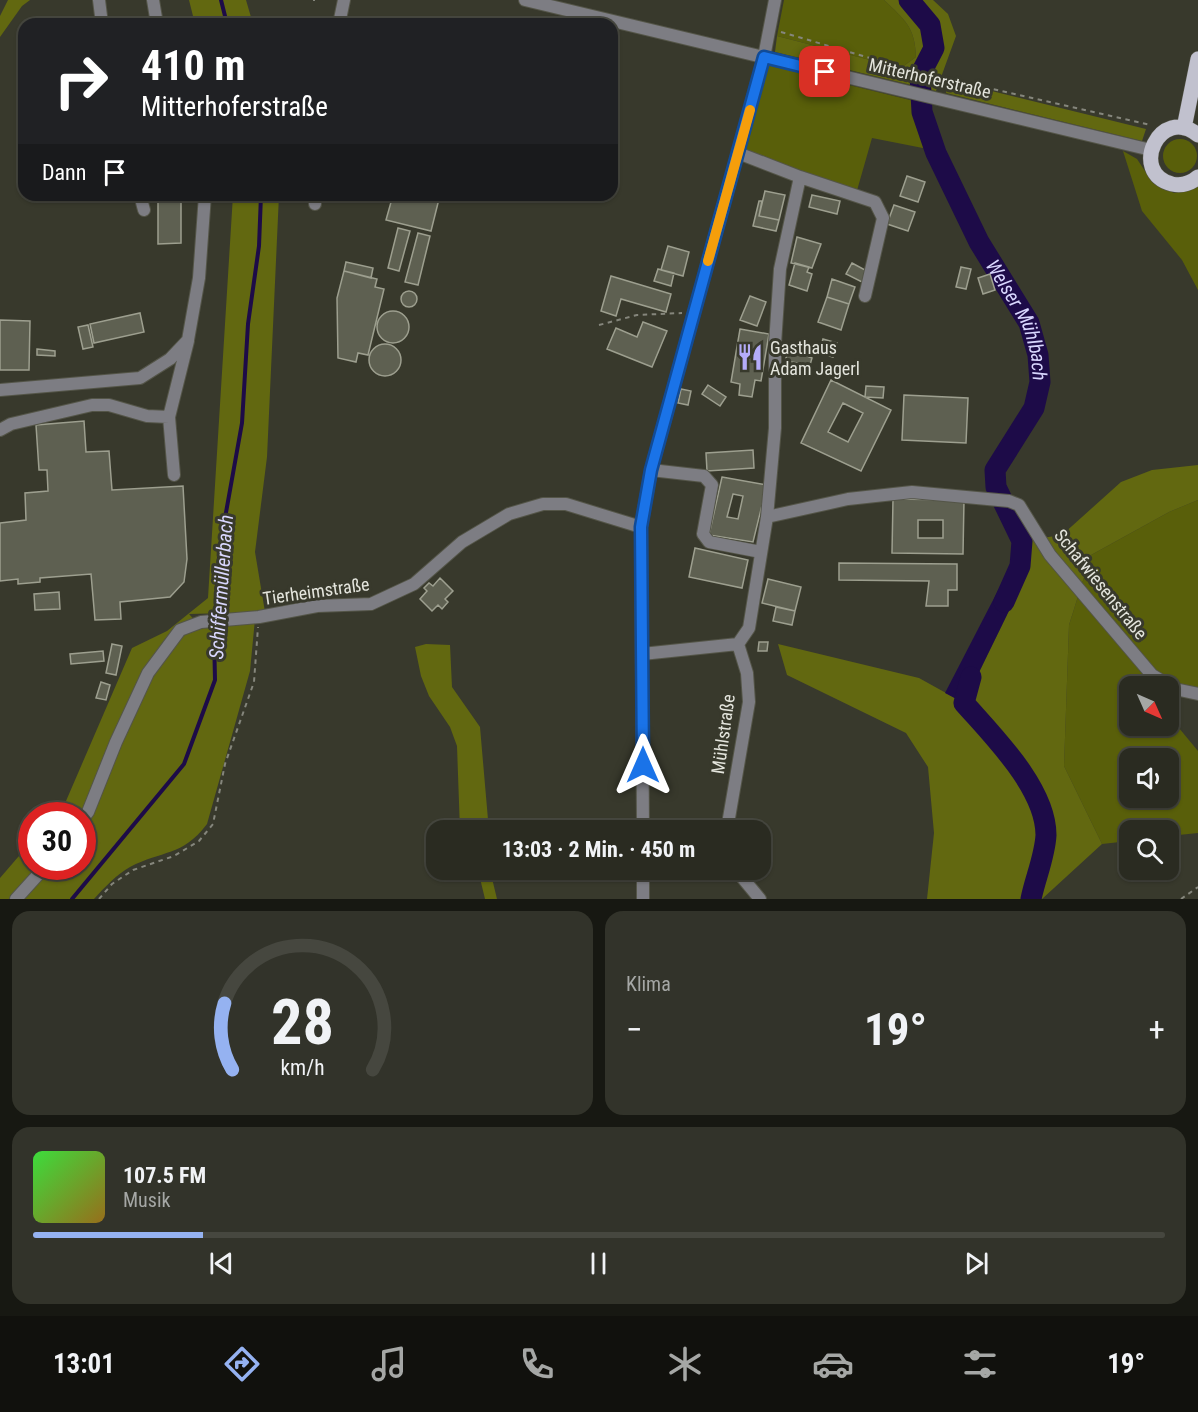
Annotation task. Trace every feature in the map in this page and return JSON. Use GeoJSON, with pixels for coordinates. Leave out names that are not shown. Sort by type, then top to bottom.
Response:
{"type":"FeatureCollection","features":[{"type":"Feature","properties":{"kind":"main road"},"geometry":{"type":"LineString","coordinates":[[1198,59],[1191,131],[1167,130],[1160,135],[1151,150],[1153,169],[1167,183],[1187,184],[1198,177]]}},
{"type":"Feature","properties":{"kind":"street"},"geometry":{"type":"LineString","coordinates":[[99,0],[101,18]]}},
{"type":"Feature","properties":{"kind":"street"},"geometry":{"type":"LineString","coordinates":[[153,0],[156,18]]}},
{"type":"Feature","properties":{"kind":"street"},"geometry":{"type":"LineString","coordinates":[[340,18],[344,0]]}},
{"type":"Feature","properties":{"kind":"street","name":"Mitterhoferstraße"},"geometry":{"type":"LineString","coordinates":[[525,0],[600,18]]}},
{"type":"Feature","properties":{"kind":"street"},"geometry":{"type":"LineString","coordinates":[[643,820],[641,527],[651,470],[764,57],[775,0]]}},
{"type":"Feature","properties":{"kind":"street","name":"Mitterhoferstraße"},"geometry":{"type":"LineString","coordinates":[[618,22],[764,57],[942,95],[1151,150]]}},
{"type":"Feature","properties":{"kind":"street"},"geometry":{"type":"LineString","coordinates":[[738,153],[875,202],[884,218],[865,296]]}},
{"type":"Feature","properties":{"kind":"street"},"geometry":{"type":"LineString","coordinates":[[642,654],[712,649],[738,644],[749,628],[767,517],[775,428],[775,344],[780,269],[800,177]]}},
{"type":"Feature","properties":{"kind":"street"},"geometry":{"type":"LineString","coordinates":[[142,201],[144,210]]}},
{"type":"Feature","properties":{"kind":"street"},"geometry":{"type":"LineString","coordinates":[[174,475],[169,417],[188,340],[199,278],[205,201]]}},
{"type":"Feature","properties":{"kind":"street"},"geometry":{"type":"LineString","coordinates":[[0,390],[140,378],[170,359],[188,340]]}},
{"type":"Feature","properties":{"kind":"street"},"geometry":{"type":"LineString","coordinates":[[0,430],[10,424],[92,405],[109,405],[147,416],[169,417]]}},
{"type":"Feature","properties":{"kind":"street"},"geometry":{"type":"LineString","coordinates":[[651,470],[704,476],[712,485],[704,534],[709,542],[761,552]]}},
{"type":"Feature","properties":{"kind":"street","name":"Schafwiesenstraße"},"geometry":{"type":"LineString","coordinates":[[767,517],[848,498],[912,492],[987,497],[1010,501],[1019,505],[1050,555],[1152,675],[1175,689],[1198,694]]}},
{"type":"Feature","properties":{"kind":"street","name":"Tierheimstraße"},"geometry":{"type":"LineString","coordinates":[[92,802],[116,742],[148,673],[180,630],[201,622],[259,617],[317,606],[371,604],[414,584],[462,542],[509,514],[543,504],[566,504],[641,527]]}},
{"type":"Feature","properties":{"kind":"street","name":"Mühlstraße"},"geometry":{"type":"LineString","coordinates":[[729,820],[749,702],[747,673],[738,644]]}},
{"type":"Feature","properties":{"kind":"street"},"geometry":{"type":"LineString","coordinates":[[16,899],[33,880]]}},
{"type":"Feature","properties":{"kind":"street"},"geometry":{"type":"LineString","coordinates":[[643,880],[643,899]]}},
{"type":"Feature","properties":{"kind":"street"},"geometry":{"type":"LineString","coordinates":[[744,880],[760,899]]}},
{"type":"Feature","properties":{"kind":"path"},"geometry":{"type":"LineString","coordinates":[[770,29],[894,65],[906,87]]}},
{"type":"Feature","properties":{"kind":"path"},"geometry":{"type":"LineString","coordinates":[[942,95],[947,83],[962,82],[1154,125]]}},
{"type":"Feature","properties":{"kind":"path"},"geometry":{"type":"LineString","coordinates":[[599,324],[637,315],[664,316],[694,312]]}},
{"type":"Feature","properties":{"kind":"path"},"geometry":{"type":"LineString","coordinates":[[99,899],[112,884],[133,870],[174,856],[199,841],[213,824],[225,764],[254,682],[259,617]]}},
{"type":"Feature","properties":{"kind":"path"},"geometry":{"type":"LineString","coordinates":[[1181,899],[1198,887]]}},
{"type":"Feature","properties":{"kind":"green space"},"geometry":{"type":"Polygon","coordinates":[[[8,0],[30,0],[22,6],[0,37],[0,16],[8,0]]]}},
{"type":"Feature","properties":{"kind":"green space"},"geometry":{"type":"Polygon","coordinates":[[[189,0],[246,0],[251,18],[194,18],[189,0]]]}},
{"type":"Feature","properties":{"kind":"green space"},"geometry":{"type":"Polygon","coordinates":[[[784,0],[884,0],[908,25],[914,38],[916,57],[901,68],[777,36],[784,0]]]}},
{"type":"Feature","properties":{"kind":"green space"},"geometry":{"type":"Polygon","coordinates":[[[884,0],[933,0],[948,14],[956,36],[936,91],[775,52],[777,36],[901,68],[916,57],[914,38],[903,19],[884,0]]]}},
{"type":"Feature","properties":{"kind":"green space"},"geometry":{"type":"Polygon","coordinates":[[[768,65],[914,101],[938,151],[872,138],[854,201],[743,161],[768,65]]]}},
{"type":"Feature","properties":{"kind":"green space"},"geometry":{"type":"Polygon","coordinates":[[[959,83],[1146,129],[1142,141],[946,93],[947,87],[959,83]]]}},
{"type":"Feature","properties":{"kind":"green space"},"geometry":{"type":"Polygon","coordinates":[[[1180,139],[1192,144],[1197,156],[1192,168],[1180,173],[1168,168],[1163,156],[1168,144],[1180,139]]]}},
{"type":"Feature","properties":{"kind":"green space"},"geometry":{"type":"Polygon","coordinates":[[[1123,151],[1137,159],[1153,183],[1174,193],[1198,186],[1198,290],[1182,260],[1142,211],[1123,151]]]}},
{"type":"Feature","properties":{"kind":"green space"},"geometry":{"type":"Polygon","coordinates":[[[233,201],[279,201],[267,457],[255,552],[265,612],[189,614],[198,624],[255,619],[250,671],[207,824],[198,835],[180,848],[125,870],[94,899],[0,899],[0,878],[18,857],[18,880],[96,880],[96,802],[65,802],[132,648],[167,631],[208,598],[233,201]]]}},
{"type":"Feature","properties":{"kind":"green space"},"geometry":{"type":"Polygon","coordinates":[[[1198,465],[1198,500],[1169,512],[1091,555],[1069,625],[1064,766],[1102,844],[1042,899],[927,899],[934,833],[928,767],[906,733],[787,675],[778,644],[919,678],[964,703],[1024,580],[1022,541],[1062,535],[1121,482],[1152,470],[1198,465]]]}},
{"type":"Feature","properties":{"kind":"green space"},"geometry":{"type":"Polygon","coordinates":[[[1198,500],[1198,690],[1179,689],[1179,676],[1119,676],[1119,736],[1179,736],[1179,728],[1198,751],[1198,833],[1179,835],[1179,820],[1119,820],[1119,842],[1102,844],[1064,766],[1069,625],[1091,555],[1169,512],[1198,500]]]}},
{"type":"Feature","properties":{"kind":"green space"},"geometry":{"type":"Polygon","coordinates":[[[426,644],[450,645],[452,687],[480,727],[488,820],[460,820],[457,746],[450,727],[429,696],[421,676],[415,647],[426,644]]]}},
{"type":"Feature","properties":{"kind":"green space"},"geometry":{"type":"Polygon","coordinates":[[[480,880],[492,880],[497,899],[485,899],[480,880]]]}},
{"type":"Feature","properties":{"kind":"shaded area"},"geometry":{"type":"Polygon","coordinates":[[[1007,573],[1024,580],[964,703],[945,693],[1007,573]]]}},
{"type":"Feature","properties":{"kind":"building"},"geometry":{"type":"Polygon","coordinates":[[[907,176],[925,182],[918,202],[900,196],[907,176]]]}},
{"type":"Feature","properties":{"kind":"building"},"geometry":{"type":"Polygon","coordinates":[[[765,191],[785,195],[779,220],[759,216],[765,191]]]}},
{"type":"Feature","properties":{"kind":"building"},"geometry":{"type":"Polygon","coordinates":[[[812,195],[840,201],[837,214],[809,207],[812,195]]]}},
{"type":"Feature","properties":{"kind":"building"},"geometry":{"type":"Polygon","coordinates":[[[158,201],[181,201],[181,243],[158,244],[158,201]]]}},
{"type":"Feature","properties":{"kind":"building"},"geometry":{"type":"Polygon","coordinates":[[[391,201],[438,201],[431,231],[386,220],[391,201]]]}},
{"type":"Feature","properties":{"kind":"building"},"geometry":{"type":"Polygon","coordinates":[[[759,201],[762,201],[759,216],[779,220],[776,231],[753,226],[759,201]]]}},
{"type":"Feature","properties":{"kind":"building"},"geometry":{"type":"Polygon","coordinates":[[[894,205],[915,212],[908,231],[887,224],[894,205]]]}},
{"type":"Feature","properties":{"kind":"building"},"geometry":{"type":"Polygon","coordinates":[[[398,228],[410,231],[399,271],[388,268],[398,228]]]}},
{"type":"Feature","properties":{"kind":"building"},"geometry":{"type":"Polygon","coordinates":[[[418,233],[430,236],[418,285],[405,282],[418,233]]]}},
{"type":"Feature","properties":{"kind":"building"},"geometry":{"type":"Polygon","coordinates":[[[797,237],[821,244],[812,268],[791,263],[797,237]]]}},
{"type":"Feature","properties":{"kind":"building"},"geometry":{"type":"Polygon","coordinates":[[[668,246],[689,252],[683,276],[661,270],[668,246]]]}},
{"type":"Feature","properties":{"kind":"building"},"geometry":{"type":"Polygon","coordinates":[[[346,262],[373,268],[371,278],[344,271],[346,262]]]}},
{"type":"Feature","properties":{"kind":"building"},"geometry":{"type":"Polygon","coordinates":[[[795,263],[809,267],[807,272],[812,274],[807,291],[789,285],[795,263]]]}},
{"type":"Feature","properties":{"kind":"building"},"geometry":{"type":"Polygon","coordinates":[[[852,263],[867,271],[862,282],[846,274],[852,263]]]}},
{"type":"Feature","properties":{"kind":"building"},"geometry":{"type":"Polygon","coordinates":[[[961,267],[971,269],[966,289],[956,287],[961,267]]]}},
{"type":"Feature","properties":{"kind":"building"},"geometry":{"type":"Polygon","coordinates":[[[658,269],[674,273],[671,286],[654,281],[658,269]]]}},
{"type":"Feature","properties":{"kind":"building"},"geometry":{"type":"Polygon","coordinates":[[[344,271],[377,279],[375,287],[384,289],[368,355],[358,353],[356,362],[338,358],[337,298],[344,271]]]}},
{"type":"Feature","properties":{"kind":"building"},"geometry":{"type":"Polygon","coordinates":[[[990,274],[995,290],[983,294],[978,278],[990,274]]]}},
{"type":"Feature","properties":{"kind":"building"},"geometry":{"type":"Polygon","coordinates":[[[611,276],[671,294],[666,312],[621,299],[616,316],[601,311],[611,276]]]}},
{"type":"Feature","properties":{"kind":"building"},"geometry":{"type":"Polygon","coordinates":[[[832,279],[855,287],[849,304],[827,297],[832,279]]]}},
{"type":"Feature","properties":{"kind":"building"},"geometry":{"type":"Polygon","coordinates":[[[406,291],[412,291],[417,299],[415,305],[406,307],[401,302],[401,296],[406,291]]]}},
{"type":"Feature","properties":{"kind":"building"},"geometry":{"type":"Polygon","coordinates":[[[750,296],[766,302],[757,326],[740,320],[750,296]]]}},
{"type":"Feature","properties":{"kind":"building"},"geometry":{"type":"Polygon","coordinates":[[[827,297],[849,304],[841,330],[818,322],[827,297]]]}},
{"type":"Feature","properties":{"kind":"building"},"geometry":{"type":"Polygon","coordinates":[[[393,311],[404,316],[409,327],[404,338],[393,343],[382,338],[377,327],[382,316],[393,311]]]}},
{"type":"Feature","properties":{"kind":"building"},"geometry":{"type":"Polygon","coordinates":[[[140,313],[144,332],[94,343],[90,324],[140,313]]]}},
{"type":"Feature","properties":{"kind":"building"},"geometry":{"type":"Polygon","coordinates":[[[0,320],[30,321],[29,370],[0,370],[0,320]]]}},
{"type":"Feature","properties":{"kind":"building"},"geometry":{"type":"Polygon","coordinates":[[[643,322],[667,331],[652,367],[607,349],[616,328],[637,337],[643,322]]]}},
{"type":"Feature","properties":{"kind":"building"},"geometry":{"type":"Polygon","coordinates":[[[88,325],[93,347],[83,349],[78,327],[88,325]]]}},
{"type":"Feature","properties":{"kind":"building","name":"Gasthaus Adam Jagerl"},"geometry":{"type":"Polygon","coordinates":[[[740,329],[769,334],[761,381],[755,380],[752,397],[739,395],[740,384],[731,382],[740,329]]]}},
{"type":"Feature","properties":{"kind":"building"},"geometry":{"type":"Polygon","coordinates":[[[823,339],[837,343],[833,357],[819,353],[823,339]]]}},
{"type":"Feature","properties":{"kind":"building"},"geometry":{"type":"Polygon","coordinates":[[[385,344],[396,349],[401,360],[396,371],[385,376],[374,371],[369,360],[374,349],[385,344]]]}},
{"type":"Feature","properties":{"kind":"building"},"geometry":{"type":"Polygon","coordinates":[[[37,349],[55,351],[55,356],[37,355],[37,349]]]}},
{"type":"Feature","properties":{"kind":"building"},"geometry":{"type":"Polygon","coordinates":[[[789,349],[812,358],[810,365],[785,361],[789,349]]]}},
{"type":"Feature","properties":{"kind":"building"},"geometry":{"type":"Polygon","coordinates":[[[831,380],[891,410],[861,471],[801,443],[831,380]],[[843,403],[828,432],[848,442],[863,413],[843,403]]]}},
{"type":"Feature","properties":{"kind":"building"},"geometry":{"type":"Polygon","coordinates":[[[708,385],[726,397],[720,406],[702,394],[708,385]]]}},
{"type":"Feature","properties":{"kind":"building"},"geometry":{"type":"Polygon","coordinates":[[[866,386],[884,387],[883,398],[865,397],[866,386]]]}},
{"type":"Feature","properties":{"kind":"building"},"geometry":{"type":"Polygon","coordinates":[[[681,389],[691,391],[688,405],[678,403],[681,389]]]}},
{"type":"Feature","properties":{"kind":"building"},"geometry":{"type":"Polygon","coordinates":[[[904,395],[968,398],[966,443],[902,440],[904,395]]]}},
{"type":"Feature","properties":{"kind":"building"},"geometry":{"type":"Polygon","coordinates":[[[84,421],[86,452],[109,451],[112,490],[183,486],[187,559],[184,582],[170,597],[120,602],[121,619],[95,620],[91,574],[40,578],[40,582],[18,584],[18,579],[0,581],[0,523],[26,520],[25,493],[48,491],[47,470],[39,470],[36,425],[84,421]]]}},
{"type":"Feature","properties":{"kind":"building"},"geometry":{"type":"Polygon","coordinates":[[[753,450],[754,468],[707,471],[706,453],[753,450]]]}},
{"type":"Feature","properties":{"kind":"building"},"geometry":{"type":"Polygon","coordinates":[[[722,477],[767,485],[753,542],[709,535],[722,477]],[[733,494],[727,517],[738,519],[743,496],[733,494]]]}},
{"type":"Feature","properties":{"kind":"building"},"geometry":{"type":"Polygon","coordinates":[[[893,499],[964,500],[963,554],[892,553],[893,499]],[[918,520],[918,538],[943,538],[943,520],[918,520]]]}},
{"type":"Feature","properties":{"kind":"building"},"geometry":{"type":"Polygon","coordinates":[[[695,548],[748,560],[742,588],[689,577],[695,548]]]}},
{"type":"Feature","properties":{"kind":"building"},"geometry":{"type":"Polygon","coordinates":[[[839,563],[957,564],[957,590],[948,590],[948,606],[926,606],[929,581],[839,580],[839,563]]]}},
{"type":"Feature","properties":{"kind":"building"},"geometry":{"type":"Polygon","coordinates":[[[440,578],[453,591],[445,599],[448,602],[442,609],[438,605],[432,611],[420,599],[427,591],[424,588],[429,583],[433,586],[440,578]]]}},
{"type":"Feature","properties":{"kind":"building"},"geometry":{"type":"Polygon","coordinates":[[[768,579],[801,587],[795,611],[762,603],[768,579]]]}},
{"type":"Feature","properties":{"kind":"building"},"geometry":{"type":"Polygon","coordinates":[[[59,592],[60,609],[35,610],[34,594],[59,592]]]}},
{"type":"Feature","properties":{"kind":"building"},"geometry":{"type":"Polygon","coordinates":[[[776,607],[795,611],[792,625],[773,621],[776,607]]]}},
{"type":"Feature","properties":{"kind":"building"},"geometry":{"type":"Polygon","coordinates":[[[759,642],[768,642],[767,651],[758,651],[759,642]]]}},
{"type":"Feature","properties":{"kind":"building"},"geometry":{"type":"Polygon","coordinates":[[[112,644],[122,646],[116,675],[106,673],[112,644]]]}},
{"type":"Feature","properties":{"kind":"building"},"geometry":{"type":"Polygon","coordinates":[[[103,651],[104,661],[71,664],[70,654],[103,651]]]}},
{"type":"Feature","properties":{"kind":"building"},"geometry":{"type":"Polygon","coordinates":[[[101,682],[110,685],[106,700],[96,698],[101,682]]]}},
{"type":"Feature","properties":{"kind":"waterway","name":"Schiffermüllerbach"},"geometry":{"type":"LineString","coordinates":[[221,0],[226,18]]}},
{"type":"Feature","properties":{"kind":"waterway","name":"Welser Mühlbach"},"geometry":{"type":"LineString","coordinates":[[909,0],[930,25],[934,48],[920,75],[922,112],[936,153],[979,242],[1029,323],[1038,355],[1040,382],[1034,408],[995,470],[996,487],[1022,541],[1020,566],[1004,602]]}},
{"type":"Feature","properties":{"kind":"waterway","name":"Schiffermüllerbach"},"geometry":{"type":"LineString","coordinates":[[72,899],[184,764],[215,680],[214,634],[220,546],[242,423],[248,324],[259,246],[261,201]]}},
{"type":"Feature","properties":{"kind":"waterway","name":"Welser Mühlbach"},"geometry":{"type":"LineString","coordinates":[[971,677],[964,703],[1003,747],[1028,781],[1044,817],[1045,843],[1031,899]]}},
{"type":"Feature","properties":{"kind":"slow traffic"},"geometry":{"type":"LineString","coordinates":[[708,261],[750,110]]}},
{"type":"Feature","properties":{"kind":"place","name":"Gasthaus Adam Jagerl"},"geometry":{"type":"Point","coordinates":[750,357]}},
{"type":"Feature","properties":{"kind":"route"},"geometry":{"type":"LineString","coordinates":[[643,765],[641,527],[651,470],[764,57],[825,72]]}}]}
